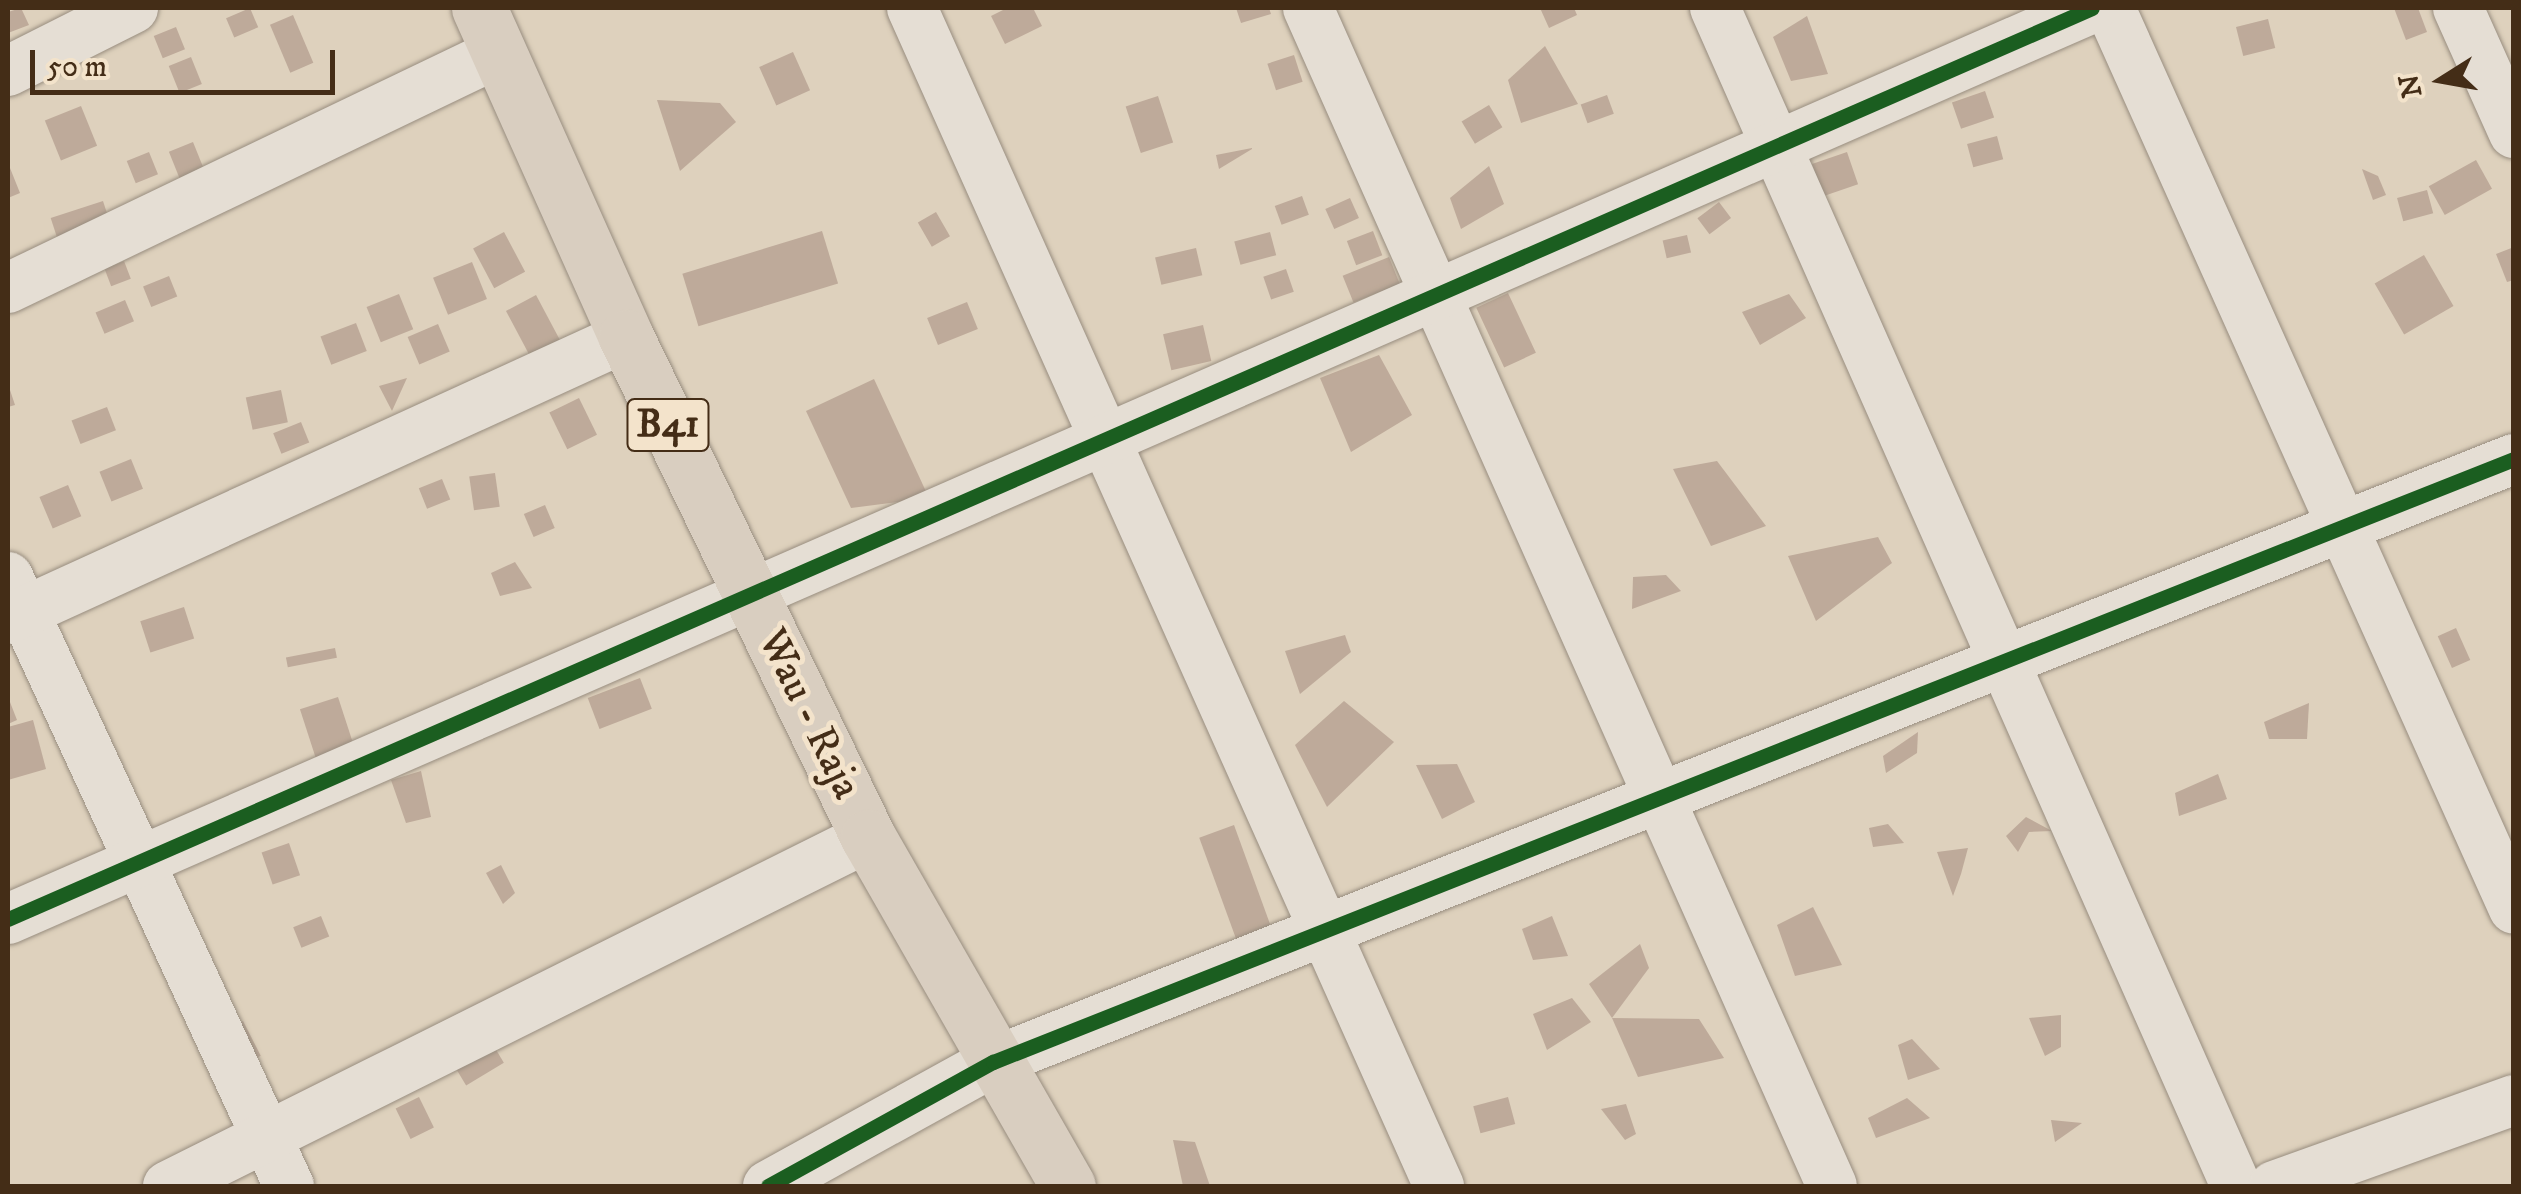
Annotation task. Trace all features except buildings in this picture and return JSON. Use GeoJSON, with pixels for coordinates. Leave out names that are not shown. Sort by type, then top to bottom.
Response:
{"type":"FeatureCollection","features":[{"type":"Feature","properties":{"kind":"main road","name":"Wau - Raja"},"geometry":{"type":"LineString","coordinates":[[490,30],[626,336],[868,837],[993,1062],[1068,1186]]}},
{"type":"Feature","properties":{"kind":"street"},"geometry":{"type":"LineString","coordinates":[[8,70],[133,8]]}},
{"type":"Feature","properties":{"kind":"street"},"geometry":{"type":"LineString","coordinates":[[912,8],[1439,1186]]}},
{"type":"Feature","properties":{"kind":"street"},"geometry":{"type":"LineString","coordinates":[[1308,8],[1655,801],[1832,1186]]}},
{"type":"Feature","properties":{"kind":"street"},"geometry":{"type":"LineString","coordinates":[[1715,8],[2236,1186]]}},
{"type":"Feature","properties":{"kind":"street"},"geometry":{"type":"LineString","coordinates":[[8,919],[1109,442],[2092,8]]}},
{"type":"Feature","properties":{"kind":"street"},"geometry":{"type":"LineString","coordinates":[[2110,8],[2340,530],[2514,909]]}},
{"type":"Feature","properties":{"kind":"street"},"geometry":{"type":"LineString","coordinates":[[2458,8],[2514,133]]}},
{"type":"Feature","properties":{"kind":"street"},"geometry":{"type":"LineString","coordinates":[[8,288],[490,30]]}},
{"type":"Feature","properties":{"kind":"street"},"geometry":{"type":"LineString","coordinates":[[289,1186],[139,862],[13,603],[626,336]]}},
{"type":"Feature","properties":{"kind":"street"},"geometry":{"type":"LineString","coordinates":[[768,1186],[993,1062],[2003,665],[2514,459]]}},
{"type":"Feature","properties":{"kind":"street"},"geometry":{"type":"LineString","coordinates":[[168,1186],[268,1140],[868,837]]}},
{"type":"Feature","properties":{"kind":"street"},"geometry":{"type":"LineString","coordinates":[[2274,1186],[2514,1100]]}},
{"type":"Feature","properties":{"kind":"cycle path"},"geometry":{"type":"LineString","coordinates":[[8,919],[2092,8]]}},
{"type":"Feature","properties":{"kind":"cycle path"},"geometry":{"type":"LineString","coordinates":[[768,1186],[993,1062],[2514,459]]}}]}
